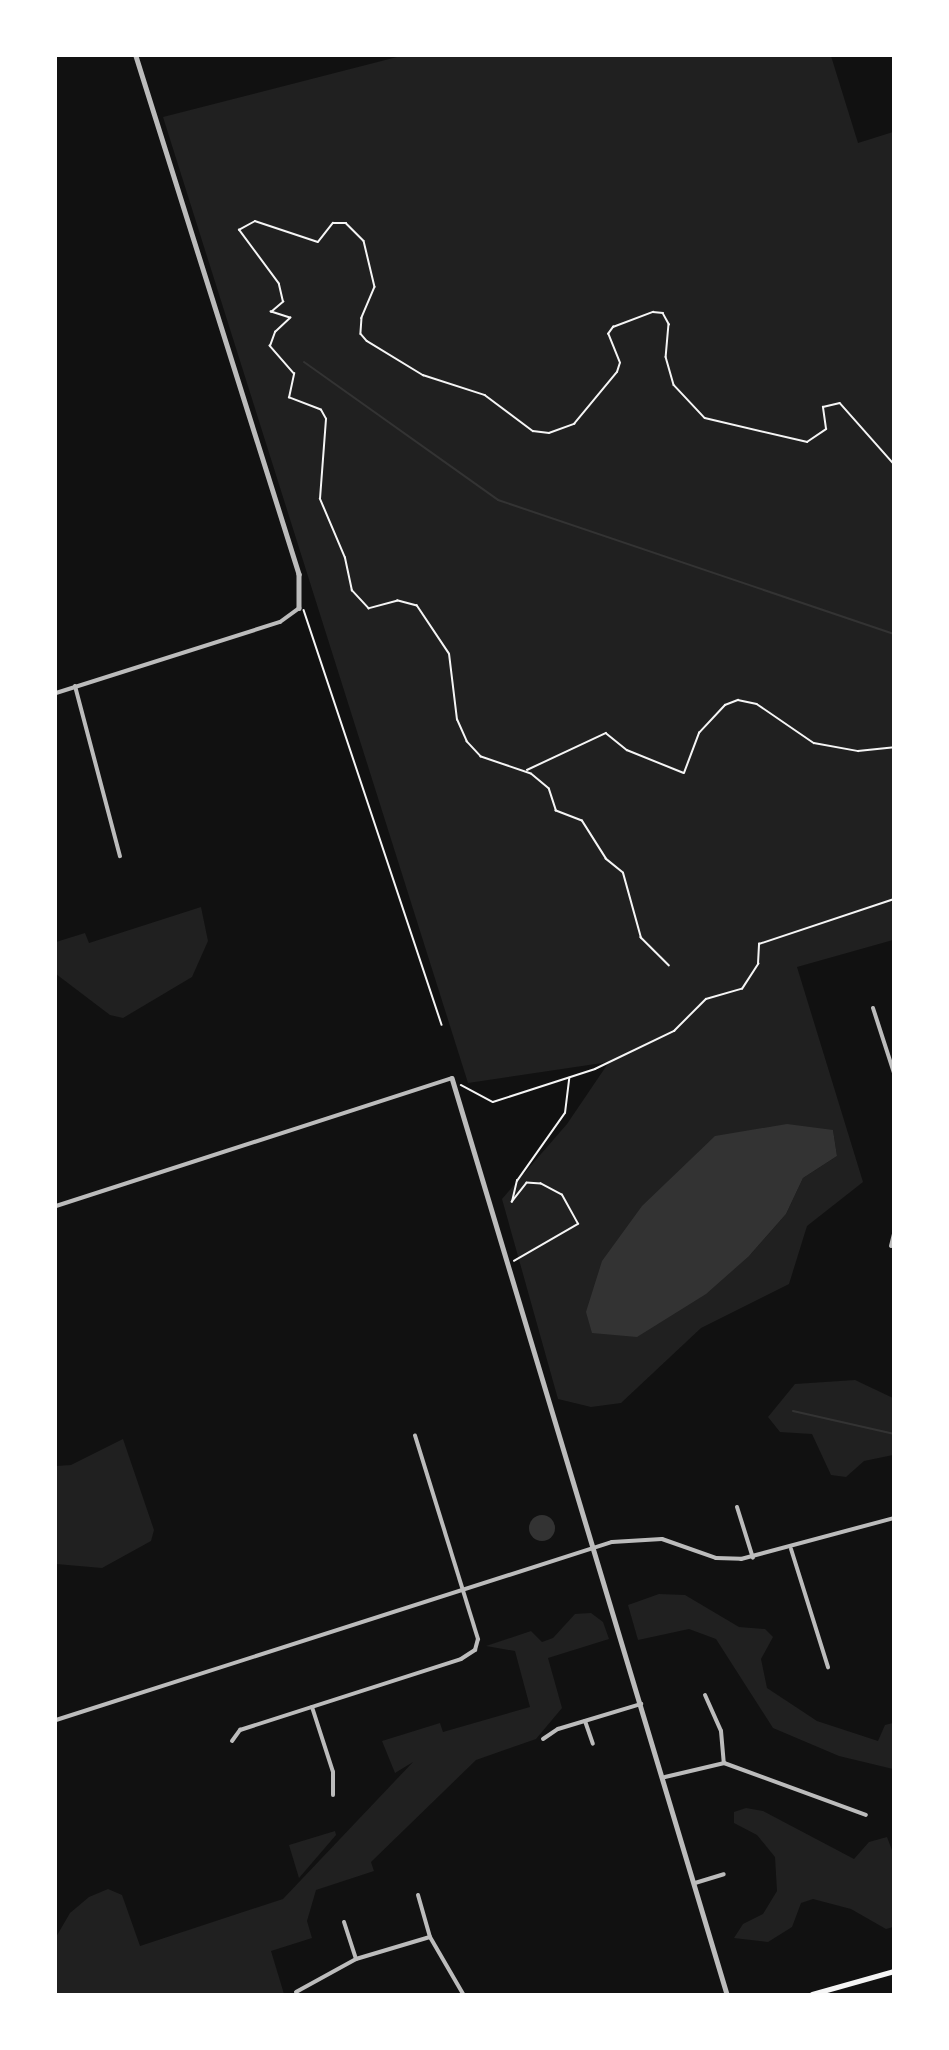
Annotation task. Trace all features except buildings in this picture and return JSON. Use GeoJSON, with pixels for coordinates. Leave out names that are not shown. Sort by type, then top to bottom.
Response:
{"type":"FeatureCollection","features":[{"type":"Feature","properties":{"kind":"main road"},"geometry":{"type":"LineString","coordinates":[[812,1995],[894,1971]]}},
{"type":"Feature","properties":{"kind":"street"},"geometry":{"type":"LineString","coordinates":[[56,693],[280,622],[300,606],[299,574],[136,56]]}},
{"type":"Feature","properties":{"kind":"street"},"geometry":{"type":"LineString","coordinates":[[75,686],[120,856]]}},
{"type":"Feature","properties":{"kind":"street"},"geometry":{"type":"LineString","coordinates":[[873,1008],[894,1073]]}},
{"type":"Feature","properties":{"kind":"street"},"geometry":{"type":"LineString","coordinates":[[56,1206],[452,1078],[457,1083],[592,1547],[665,1777],[727,1995]]}},
{"type":"Feature","properties":{"kind":"street"},"geometry":{"type":"LineString","coordinates":[[891,1246],[894,1234]]}},
{"type":"Feature","properties":{"kind":"street"},"geometry":{"type":"LineString","coordinates":[[232,1741],[240,1730],[472,1654],[478,1639],[415,1436]]}},
{"type":"Feature","properties":{"kind":"street"},"geometry":{"type":"LineString","coordinates":[[737,1507],[753,1558]]}},
{"type":"Feature","properties":{"kind":"street"},"geometry":{"type":"LineString","coordinates":[[56,1720],[592,1547],[646,1537],[716,1558],[753,1558],[894,1518]]}},
{"type":"Feature","properties":{"kind":"street"},"geometry":{"type":"LineString","coordinates":[[791,1549],[828,1667]]}},
{"type":"Feature","properties":{"kind":"street"},"geometry":{"type":"LineString","coordinates":[[705,1695],[721,1731],[724,1763]]}},
{"type":"Feature","properties":{"kind":"street"},"geometry":{"type":"LineString","coordinates":[[543,1739],[585,1721],[642,1703]]}},
{"type":"Feature","properties":{"kind":"street"},"geometry":{"type":"LineString","coordinates":[[312,1707],[333,1772],[333,1795]]}},
{"type":"Feature","properties":{"kind":"street"},"geometry":{"type":"LineString","coordinates":[[585,1721],[593,1744]]}},
{"type":"Feature","properties":{"kind":"street"},"geometry":{"type":"LineString","coordinates":[[665,1777],[724,1763],[866,1815]]}},
{"type":"Feature","properties":{"kind":"street"},"geometry":{"type":"LineString","coordinates":[[695,1883],[724,1874]]}},
{"type":"Feature","properties":{"kind":"street"},"geometry":{"type":"LineString","coordinates":[[418,1895],[430,1937],[463,1995]]}},
{"type":"Feature","properties":{"kind":"street"},"geometry":{"type":"LineString","coordinates":[[345,1922],[356,1959]]}},
{"type":"Feature","properties":{"kind":"street"},"geometry":{"type":"LineString","coordinates":[[296,1992],[356,1959],[430,1937]]}},
{"type":"Feature","properties":{"kind":"path"},"geometry":{"type":"LineString","coordinates":[[669,966],[641,938],[622,873],[606,859],[582,821],[556,811],[549,789],[526,771],[481,757],[466,742],[457,720],[449,654],[417,606],[398,601],[369,609],[352,591],[345,558],[320,499],[326,419],[321,410],[290,398],[294,374],[270,346],[275,332],[290,318],[271,312],[283,302],[279,284],[239,230],[255,221],[318,242],[333,223],[346,223],[363,241],[375,287],[362,318],[361,333],[367,341],[423,375],[485,394],[533,431],[549,434],[574,424],[617,372],[620,363],[608,334],[613,327],[653,312],[663,313],[669,324],[666,357],[674,385],[705,418],[807,442],[826,429],[823,407],[840,403],[894,464]]}},
{"type":"Feature","properties":{"kind":"path"},"geometry":{"type":"LineString","coordinates":[[300,606],[317,638],[441,1025]]}},
{"type":"Feature","properties":{"kind":"path"},"geometry":{"type":"LineString","coordinates":[[526,771],[606,733],[627,750],[684,773],[699,733],[725,705],[738,700],[757,705],[814,743],[858,751],[894,747]]}},
{"type":"Feature","properties":{"kind":"path"},"geometry":{"type":"LineString","coordinates":[[457,1083],[493,1102],[569,1078],[674,1031],[706,999],[742,988],[758,964],[759,944],[894,899]]}},
{"type":"Feature","properties":{"kind":"path"},"geometry":{"type":"LineString","coordinates":[[511,1263],[578,1224],[562,1195],[541,1184],[527,1183],[512,1202],[518,1181],[566,1113],[569,1078]]}},
{"type":"Feature","properties":{"kind":"shaded area"},"geometry":{"type":"Polygon","coordinates":[[[401,56],[831,56],[858,143],[893,132],[893,940],[797,967],[863,1182],[807,1226],[789,1284],[701,1328],[621,1403],[591,1407],[558,1399],[502,1199],[567,1124],[609,1062],[468,1083],[163,117],[401,56]],[[833,1130],[749,1256],[786,1214],[803,1178],[837,1156],[833,1130]]]}},
{"type":"Feature","properties":{"kind":"shaded area"},"geometry":{"type":"Polygon","coordinates":[[[201,907],[208,941],[192,977],[123,1018],[110,1015],[56,974],[56,942],[85,933],[89,943],[201,907]]]}},
{"type":"Feature","properties":{"kind":"shaded area"},"geometry":{"type":"Polygon","coordinates":[[[787,1124],[833,1130],[837,1156],[803,1178],[786,1214],[749,1256],[706,1294],[637,1337],[592,1333],[586,1312],[602,1261],[642,1206],[715,1136],[787,1124]]]}},
{"type":"Feature","properties":{"kind":"shaded area"},"geometry":{"type":"Polygon","coordinates":[[[855,1380],[893,1398],[893,1455],[864,1461],[846,1477],[831,1475],[812,1434],[780,1432],[768,1417],[795,1384],[855,1380]]]}},
{"type":"Feature","properties":{"kind":"shaded area"},"geometry":{"type":"Polygon","coordinates":[[[123,1439],[154,1530],[151,1541],[102,1568],[56,1564],[56,1466],[71,1465],[123,1439]]]}},
{"type":"Feature","properties":{"kind":"shaded area"},"geometry":{"type":"Polygon","coordinates":[[[542,1515],[551,1519],[555,1528],[551,1537],[542,1541],[533,1537],[529,1528],[533,1519],[542,1515]]]}},
{"type":"Feature","properties":{"kind":"shaded area"},"geometry":{"type":"Polygon","coordinates":[[[659,1594],[685,1595],[739,1627],[765,1629],[773,1637],[761,1659],[767,1688],[817,1721],[878,1741],[885,1725],[893,1723],[893,1769],[839,1756],[773,1728],[716,1639],[689,1629],[638,1640],[628,1605],[659,1594]]]}},
{"type":"Feature","properties":{"kind":"shaded area"},"geometry":{"type":"Polygon","coordinates":[[[591,1613],[603,1622],[609,1639],[548,1658],[562,1708],[536,1739],[476,1760],[371,1862],[374,1871],[316,1890],[307,1921],[312,1938],[271,1951],[284,1994],[56,1994],[56,1937],[70,1913],[89,1897],[108,1889],[122,1895],[140,1946],[283,1899],[413,1762],[395,1773],[382,1741],[440,1723],[443,1732],[530,1707],[515,1651],[486,1646],[531,1631],[542,1642],[553,1638],[575,1614],[591,1613]]]}},
{"type":"Feature","properties":{"kind":"shaded area"},"geometry":{"type":"Polygon","coordinates":[[[746,1808],[763,1811],[854,1859],[869,1842],[887,1837],[893,1853],[893,1927],[886,1929],[851,1909],[813,1899],[801,1903],[792,1927],[768,1942],[734,1938],[743,1924],[763,1914],[777,1891],[775,1857],[757,1835],[734,1823],[734,1812],[746,1808]]]}},
{"type":"Feature","properties":{"kind":"shaded area"},"geometry":{"type":"Polygon","coordinates":[[[335,1831],[336,1835],[299,1878],[289,1845],[335,1831]]]}},
{"type":"Feature","properties":{"kind":"waterway"},"geometry":{"type":"LineString","coordinates":[[304,362],[498,500],[894,634]]}},
{"type":"Feature","properties":{"kind":"waterway"},"geometry":{"type":"LineString","coordinates":[[793,1411],[894,1434]]}}]}
